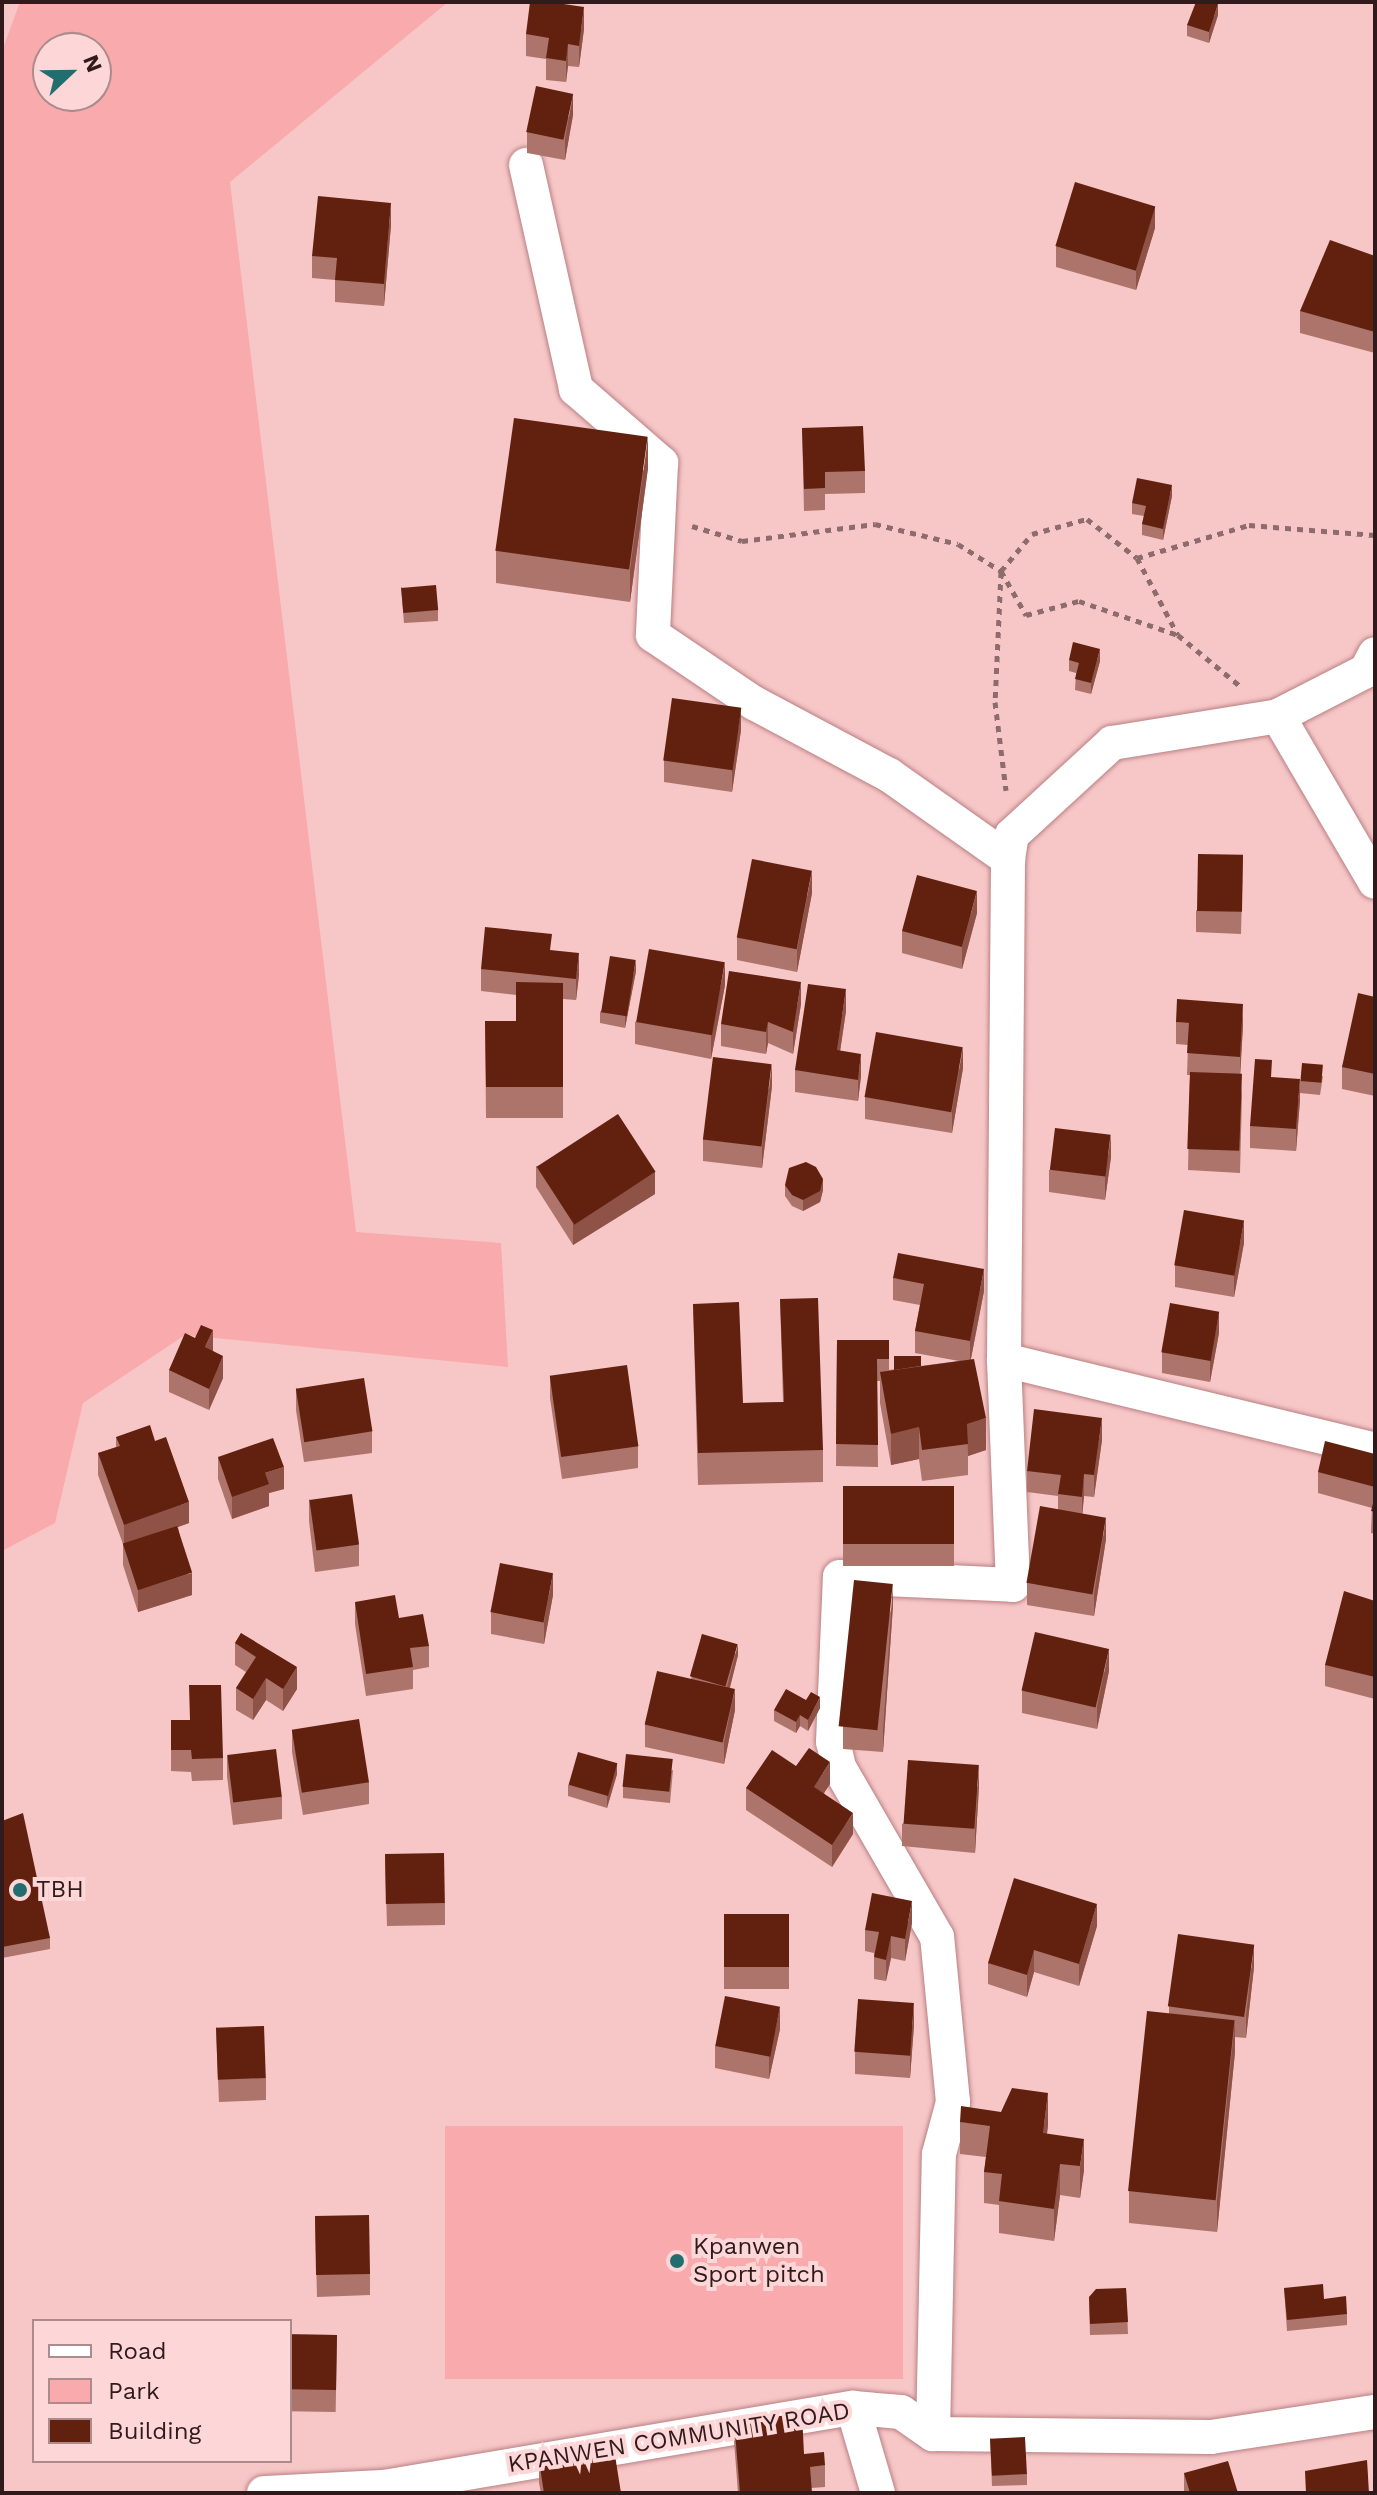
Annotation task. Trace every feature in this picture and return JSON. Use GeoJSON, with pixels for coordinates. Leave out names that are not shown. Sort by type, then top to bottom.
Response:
{"type":"FeatureCollection","features":[{"type":"Feature","properties":{"kind":"street"},"geometry":{"type":"LineString","coordinates":[[526,165],[576,389],[661,463],[653,635],[754,703],[889,775],[1010,847]]}},
{"type":"Feature","properties":{"kind":"street"},"geometry":{"type":"LineString","coordinates":[[1375,654],[1366,671],[1278,716],[1112,743],[1010,847],[1004,1360],[1013,1585],[840,1577],[833,1742],[839,1767],[937,1937],[953,2102],[939,2154],[933,2434],[1211,2437],[1375,2412]]}},
{"type":"Feature","properties":{"kind":"street"},"geometry":{"type":"LineString","coordinates":[[1278,716],[1375,882]]}},
{"type":"Feature","properties":{"kind":"street"},"geometry":{"type":"LineString","coordinates":[[1004,1360],[1375,1450]]}},
{"type":"Feature","properties":{"kind":"street"},"geometry":{"type":"LineString","coordinates":[[853,2408],[878,2493]]}},
{"type":"Feature","properties":{"kind":"street","name":"KPANWEN COMMUNITY ROAD"},"geometry":{"type":"LineString","coordinates":[[264,2493],[384,2487],[853,2408],[901,2412],[933,2434]]}},
{"type":"Feature","properties":{"kind":"path"},"geometry":{"type":"LineString","coordinates":[[658,515],[742,541],[875,524],[958,544],[1001,571],[1026,615],[1079,601],[1178,635],[1278,716]]}},
{"type":"Feature","properties":{"kind":"path"},"geometry":{"type":"LineString","coordinates":[[1010,847],[995,702],[1001,571],[1032,534],[1087,519],[1137,558],[1178,635]]}},
{"type":"Feature","properties":{"kind":"path"},"geometry":{"type":"LineString","coordinates":[[1137,558],[1249,525],[1375,535]]}},
{"type":"Feature","properties":{"kind":"green space"},"geometry":{"type":"Polygon","coordinates":[[[20,2],[448,2],[230,182],[356,1232],[501,1243],[508,1367],[185,1335],[83,1403],[55,1523],[2,1551],[2,51],[20,2]]]}},
{"type":"Feature","properties":{"kind":"green space","name":"Kpanwen Sport pitch"},"geometry":{"type":"Polygon","coordinates":[[[445,2126],[903,2126],[903,2379],[445,2379],[445,2126]]]}},
{"type":"Feature","properties":{"kind":"building"},"geometry":{"type":"Polygon","coordinates":[[[530,2],[584,7],[579,46],[568,44],[566,61],[546,58],[549,38],[526,34],[530,2]]]}},
{"type":"Feature","properties":{"kind":"building"},"geometry":{"type":"Polygon","coordinates":[[[1196,2],[1218,4],[1209,32],[1187,25],[1196,2]]]}},
{"type":"Feature","properties":{"kind":"building"},"geometry":{"type":"Polygon","coordinates":[[[536,86],[573,94],[563,140],[526,132],[536,86]]]}},
{"type":"Feature","properties":{"kind":"building"},"geometry":{"type":"Polygon","coordinates":[[[1075,182],[1155,207],[1136,271],[1055,246],[1075,182]]]}},
{"type":"Feature","properties":{"kind":"building"},"geometry":{"type":"Polygon","coordinates":[[[318,196],[391,203],[384,284],[335,280],[337,258],[312,256],[318,196]]]}},
{"type":"Feature","properties":{"kind":"building"},"geometry":{"type":"Polygon","coordinates":[[[1330,240],[1375,256],[1375,332],[1300,311],[1330,240]]]}},
{"type":"Feature","properties":{"kind":"building"},"geometry":{"type":"Polygon","coordinates":[[[514,418],[648,437],[629,569],[495,551],[514,418]]]}},
{"type":"Feature","properties":{"kind":"building"},"geometry":{"type":"Polygon","coordinates":[[[863,426],[865,471],[825,472],[825,488],[804,489],[802,428],[863,426]]]}},
{"type":"Feature","properties":{"kind":"building"},"geometry":{"type":"Polygon","coordinates":[[[1137,478],[1172,485],[1163,529],[1142,524],[1146,506],[1132,503],[1137,478]]]}},
{"type":"Feature","properties":{"kind":"building"},"geometry":{"type":"Polygon","coordinates":[[[436,585],[438,610],[403,613],[401,588],[436,585]]]}},
{"type":"Feature","properties":{"kind":"building"},"geometry":{"type":"Polygon","coordinates":[[[1073,642],[1100,649],[1091,683],[1075,679],[1079,663],[1069,660],[1073,642]]]}},
{"type":"Feature","properties":{"kind":"building"},"geometry":{"type":"Polygon","coordinates":[[[672,698],[741,708],[733,770],[663,760],[672,698]]]}},
{"type":"Feature","properties":{"kind":"building"},"geometry":{"type":"Polygon","coordinates":[[[1198,854],[1243,855],[1242,912],[1197,911],[1198,854]]]}},
{"type":"Feature","properties":{"kind":"building"},"geometry":{"type":"Polygon","coordinates":[[[752,859],[812,871],[797,949],[737,938],[752,859]]]}},
{"type":"Feature","properties":{"kind":"building"},"geometry":{"type":"Polygon","coordinates":[[[917,875],[977,891],[962,947],[902,931],[917,875]]]}},
{"type":"Feature","properties":{"kind":"building"},"geometry":{"type":"Polygon","coordinates":[[[485,927],[552,934],[550,950],[579,953],[576,979],[481,969],[485,927]]]}},
{"type":"Feature","properties":{"kind":"building"},"geometry":{"type":"Polygon","coordinates":[[[649,949],[725,962],[712,1035],[636,1022],[649,949]]]}},
{"type":"Feature","properties":{"kind":"building"},"geometry":{"type":"Polygon","coordinates":[[[610,956],[636,960],[627,1016],[601,1012],[610,956]]]}},
{"type":"Feature","properties":{"kind":"building"},"geometry":{"type":"Polygon","coordinates":[[[729,971],[801,982],[793,1032],[768,1022],[766,1032],[721,1024],[729,971]]]}},
{"type":"Feature","properties":{"kind":"building"},"geometry":{"type":"Polygon","coordinates":[[[516,982],[563,983],[563,1087],[486,1087],[485,1021],[516,1021],[516,982]]]}},
{"type":"Feature","properties":{"kind":"building"},"geometry":{"type":"Polygon","coordinates":[[[808,984],[846,989],[837,1050],[861,1054],[858,1080],[795,1070],[808,984]]]}},
{"type":"Feature","properties":{"kind":"building"},"geometry":{"type":"Polygon","coordinates":[[[1358,993],[1375,997],[1375,1074],[1342,1067],[1358,993]]]}},
{"type":"Feature","properties":{"kind":"building"},"geometry":{"type":"Polygon","coordinates":[[[1177,999],[1243,1004],[1240,1057],[1187,1053],[1189,1023],[1176,1022],[1177,999]]]}},
{"type":"Feature","properties":{"kind":"building"},"geometry":{"type":"Polygon","coordinates":[[[876,1032],[963,1047],[951,1112],[865,1097],[876,1032]]]}},
{"type":"Feature","properties":{"kind":"building"},"geometry":{"type":"Polygon","coordinates":[[[713,1057],[772,1064],[761,1147],[703,1139],[713,1057]]]}},
{"type":"Feature","properties":{"kind":"building"},"geometry":{"type":"Polygon","coordinates":[[[1255,1059],[1272,1060],[1271,1077],[1300,1079],[1296,1129],[1250,1126],[1255,1059]]]}},
{"type":"Feature","properties":{"kind":"building"},"geometry":{"type":"Polygon","coordinates":[[[1302,1063],[1323,1065],[1321,1083],[1300,1081],[1302,1063]]]}},
{"type":"Feature","properties":{"kind":"building"},"geometry":{"type":"Polygon","coordinates":[[[1190,1072],[1242,1074],[1239,1151],[1187,1149],[1190,1072]]]}},
{"type":"Feature","properties":{"kind":"building"},"geometry":{"type":"Polygon","coordinates":[[[618,1114],[656,1172],[574,1225],[537,1167],[618,1114]]]}},
{"type":"Feature","properties":{"kind":"building"},"geometry":{"type":"Polygon","coordinates":[[[1055,1128],[1111,1135],[1105,1177],[1050,1170],[1055,1128]]]}},
{"type":"Feature","properties":{"kind":"building"},"geometry":{"type":"Polygon","coordinates":[[[806,1162],[816,1167],[823,1179],[820,1191],[803,1200],[792,1195],[785,1185],[789,1168],[806,1162]]]}},
{"type":"Feature","properties":{"kind":"building"},"geometry":{"type":"Polygon","coordinates":[[[1184,1210],[1244,1221],[1234,1276],[1174,1265],[1184,1210]]]}},
{"type":"Feature","properties":{"kind":"building"},"geometry":{"type":"Polygon","coordinates":[[[898,1253],[984,1269],[970,1341],[915,1331],[924,1284],[893,1278],[898,1253]]]}},
{"type":"Feature","properties":{"kind":"building"},"geometry":{"type":"Polygon","coordinates":[[[818,1298],[823,1450],[698,1453],[693,1304],[739,1302],[743,1403],[784,1402],[780,1299],[818,1298]]]}},
{"type":"Feature","properties":{"kind":"building"},"geometry":{"type":"Polygon","coordinates":[[[1170,1303],[1219,1312],[1211,1361],[1161,1352],[1170,1303]]]}},
{"type":"Feature","properties":{"kind":"building"},"geometry":{"type":"Polygon","coordinates":[[[201,1325],[213,1330],[205,1347],[223,1356],[209,1389],[169,1370],[185,1333],[195,1338],[201,1325]]]}},
{"type":"Feature","properties":{"kind":"building"},"geometry":{"type":"Polygon","coordinates":[[[837,1340],[889,1340],[889,1359],[877,1359],[878,1445],[836,1444],[837,1340]]]}},
{"type":"Feature","properties":{"kind":"building"},"geometry":{"type":"Polygon","coordinates":[[[894,1356],[921,1356],[921,1366],[894,1370],[894,1356]]]}},
{"type":"Feature","properties":{"kind":"building"},"geometry":{"type":"Polygon","coordinates":[[[974,1359],[986,1418],[967,1424],[968,1444],[922,1450],[919,1427],[891,1434],[880,1372],[974,1359]]]}},
{"type":"Feature","properties":{"kind":"building"},"geometry":{"type":"Polygon","coordinates":[[[627,1365],[638,1446],[561,1457],[550,1376],[627,1365]]]}},
{"type":"Feature","properties":{"kind":"building"},"geometry":{"type":"Polygon","coordinates":[[[364,1378],[372,1431],[304,1442],[296,1389],[364,1378]]]}},
{"type":"Feature","properties":{"kind":"building"},"geometry":{"type":"Polygon","coordinates":[[[1034,1409],[1102,1418],[1094,1475],[1084,1474],[1082,1497],[1058,1494],[1061,1475],[1027,1471],[1034,1409]]]}},
{"type":"Feature","properties":{"kind":"building"},"geometry":{"type":"Polygon","coordinates":[[[150,1425],[155,1441],[166,1437],[189,1502],[124,1525],[98,1453],[120,1446],[116,1437],[150,1425]]]}},
{"type":"Feature","properties":{"kind":"building"},"geometry":{"type":"Polygon","coordinates":[[[273,1438],[284,1467],[265,1473],[269,1484],[232,1497],[218,1457],[273,1438]]]}},
{"type":"Feature","properties":{"kind":"building"},"geometry":{"type":"Polygon","coordinates":[[[1325,1441],[1375,1454],[1375,1487],[1318,1472],[1325,1441]]]}},
{"type":"Feature","properties":{"kind":"building"},"geometry":{"type":"Polygon","coordinates":[[[843,1486],[954,1486],[954,1544],[843,1544],[843,1486]]]}},
{"type":"Feature","properties":{"kind":"building"},"geometry":{"type":"Polygon","coordinates":[[[352,1494],[359,1545],[317,1550],[309,1500],[352,1494]]]}},
{"type":"Feature","properties":{"kind":"building"},"geometry":{"type":"Polygon","coordinates":[[[1040,1506],[1106,1518],[1092,1594],[1026,1583],[1040,1506]]]}},
{"type":"Feature","properties":{"kind":"building"},"geometry":{"type":"Polygon","coordinates":[[[177,1526],[192,1573],[138,1590],[123,1544],[177,1526]]]}},
{"type":"Feature","properties":{"kind":"building"},"geometry":{"type":"Polygon","coordinates":[[[500,1563],[553,1573],[543,1622],[490,1612],[500,1563]]]}},
{"type":"Feature","properties":{"kind":"building"},"geometry":{"type":"Polygon","coordinates":[[[854,1580],[893,1584],[877,1730],[839,1726],[854,1580]]]}},
{"type":"Feature","properties":{"kind":"building"},"geometry":{"type":"Polygon","coordinates":[[[1344,1591],[1375,1601],[1375,1677],[1325,1665],[1344,1591]]]}},
{"type":"Feature","properties":{"kind":"building"},"geometry":{"type":"Polygon","coordinates":[[[395,1595],[399,1618],[423,1614],[429,1646],[410,1648],[413,1667],[366,1674],[355,1602],[395,1595]]]}},
{"type":"Feature","properties":{"kind":"building"},"geometry":{"type":"Polygon","coordinates":[[[1035,1632],[1109,1649],[1096,1708],[1022,1690],[1035,1632]]]}},
{"type":"Feature","properties":{"kind":"building"},"geometry":{"type":"Polygon","coordinates":[[[241,1633],[297,1667],[283,1689],[266,1678],[253,1699],[236,1688],[256,1657],[235,1643],[241,1633]]]}},
{"type":"Feature","properties":{"kind":"building"},"geometry":{"type":"Polygon","coordinates":[[[702,1634],[738,1644],[725,1686],[690,1676],[702,1634]]]}},
{"type":"Feature","properties":{"kind":"building"},"geometry":{"type":"Polygon","coordinates":[[[657,1671],[735,1689],[723,1743],[645,1725],[657,1671]]]}},
{"type":"Feature","properties":{"kind":"building"},"geometry":{"type":"Polygon","coordinates":[[[189,1685],[221,1685],[223,1758],[192,1759],[191,1750],[171,1750],[171,1720],[190,1720],[189,1685]]]}},
{"type":"Feature","properties":{"kind":"building"},"geometry":{"type":"Polygon","coordinates":[[[786,1689],[806,1700],[811,1692],[820,1697],[808,1720],[800,1715],[796,1722],[774,1710],[786,1689]]]}},
{"type":"Feature","properties":{"kind":"building"},"geometry":{"type":"Polygon","coordinates":[[[359,1719],[369,1782],[302,1793],[292,1730],[359,1719]]]}},
{"type":"Feature","properties":{"kind":"building"},"geometry":{"type":"Polygon","coordinates":[[[809,1748],[830,1762],[814,1787],[853,1813],[832,1845],[746,1788],[772,1750],[796,1766],[809,1748]]]}},
{"type":"Feature","properties":{"kind":"building"},"geometry":{"type":"Polygon","coordinates":[[[276,1749],[282,1797],[233,1803],[227,1755],[276,1749]]]}},
{"type":"Feature","properties":{"kind":"building"},"geometry":{"type":"Polygon","coordinates":[[[578,1752],[617,1763],[608,1796],[569,1785],[578,1752]]]}},
{"type":"Feature","properties":{"kind":"building"},"geometry":{"type":"Polygon","coordinates":[[[626,1754],[673,1759],[669,1792],[623,1787],[626,1754]]]}},
{"type":"Feature","properties":{"kind":"building"},"geometry":{"type":"Polygon","coordinates":[[[908,1760],[979,1765],[974,1829],[904,1824],[908,1760]]]}},
{"type":"Feature","properties":{"kind":"building","name":"TBH"},"geometry":{"type":"Polygon","coordinates":[[[23,1813],[50,1938],[2,1947],[2,1821],[23,1813]]]}},
{"type":"Feature","properties":{"kind":"building"},"geometry":{"type":"Polygon","coordinates":[[[444,1853],[445,1903],[386,1904],[385,1854],[444,1853]]]}},
{"type":"Feature","properties":{"kind":"building"},"geometry":{"type":"Polygon","coordinates":[[[1014,1878],[1097,1904],[1079,1964],[1034,1950],[1027,1975],[988,1963],[1014,1878]]]}},
{"type":"Feature","properties":{"kind":"building"},"geometry":{"type":"Polygon","coordinates":[[[872,1893],[912,1901],[905,1939],[891,1936],[886,1960],[874,1957],[879,1932],[865,1930],[872,1893]]]}},
{"type":"Feature","properties":{"kind":"building"},"geometry":{"type":"Polygon","coordinates":[[[724,1914],[789,1914],[789,1967],[724,1967],[724,1914]]]}},
{"type":"Feature","properties":{"kind":"building"},"geometry":{"type":"Polygon","coordinates":[[[1178,1934],[1254,1945],[1244,2017],[1168,2006],[1178,1934]]]}},
{"type":"Feature","properties":{"kind":"building"},"geometry":{"type":"Polygon","coordinates":[[[725,1996],[780,2007],[770,2057],[715,2046],[725,1996]]]}},
{"type":"Feature","properties":{"kind":"building"},"geometry":{"type":"Polygon","coordinates":[[[858,1999],[914,2003],[910,2056],[854,2052],[858,1999]]]}},
{"type":"Feature","properties":{"kind":"building"},"geometry":{"type":"Polygon","coordinates":[[[1147,2011],[1235,2020],[1216,2200],[1128,2191],[1147,2011]]]}},
{"type":"Feature","properties":{"kind":"building"},"geometry":{"type":"Polygon","coordinates":[[[264,2026],[266,2078],[218,2080],[216,2028],[264,2026]]]}},
{"type":"Feature","properties":{"kind":"building"},"geometry":{"type":"Polygon","coordinates":[[[1012,2088],[1048,2093],[1043,2133],[1084,2139],[1080,2166],[1060,2164],[1054,2209],[999,2201],[1002,2174],[984,2172],[990,2126],[960,2122],[961,2106],[1001,2112],[1012,2088]]]}},
{"type":"Feature","properties":{"kind":"building"},"geometry":{"type":"Polygon","coordinates":[[[369,2215],[370,2274],[316,2275],[315,2216],[369,2215]]]}},
{"type":"Feature","properties":{"kind":"building"},"geometry":{"type":"Polygon","coordinates":[[[1323,2284],[1324,2299],[1346,2296],[1347,2314],[1287,2320],[1284,2288],[1323,2284]]]}},
{"type":"Feature","properties":{"kind":"building"},"geometry":{"type":"Polygon","coordinates":[[[1126,2288],[1128,2322],[1090,2324],[1089,2297],[1096,2289],[1126,2288]]]}},
{"type":"Feature","properties":{"kind":"building"},"geometry":{"type":"Polygon","coordinates":[[[292,2334],[337,2335],[336,2390],[292,2389],[292,2334]]]}},
{"type":"Feature","properties":{"kind":"building"},"geometry":{"type":"Polygon","coordinates":[[[802,2414],[804,2454],[824,2452],[825,2465],[810,2467],[812,2493],[740,2493],[734,2420],[802,2414]]]}},
{"type":"Feature","properties":{"kind":"building"},"geometry":{"type":"Polygon","coordinates":[[[1025,2437],[1027,2474],[992,2476],[990,2439],[1025,2437]]]}},
{"type":"Feature","properties":{"kind":"building"},"geometry":{"type":"Polygon","coordinates":[[[614,2449],[621,2493],[544,2493],[539,2461],[614,2449]]]}},
{"type":"Feature","properties":{"kind":"building"},"geometry":{"type":"Polygon","coordinates":[[[1367,2460],[1369,2493],[1306,2493],[1305,2471],[1367,2460]]]}},
{"type":"Feature","properties":{"kind":"building"},"geometry":{"type":"Polygon","coordinates":[[[1228,2461],[1238,2493],[1190,2493],[1184,2473],[1228,2461]]]}},
{"type":"Feature","properties":{"kind":"place","name":"TBH"},"geometry":{"type":"Point","coordinates":[20,1890]}},
{"type":"Feature","properties":{"kind":"place","name":"Kpanwen Sport pitch"},"geometry":{"type":"Point","coordinates":[677,2261]}}]}
